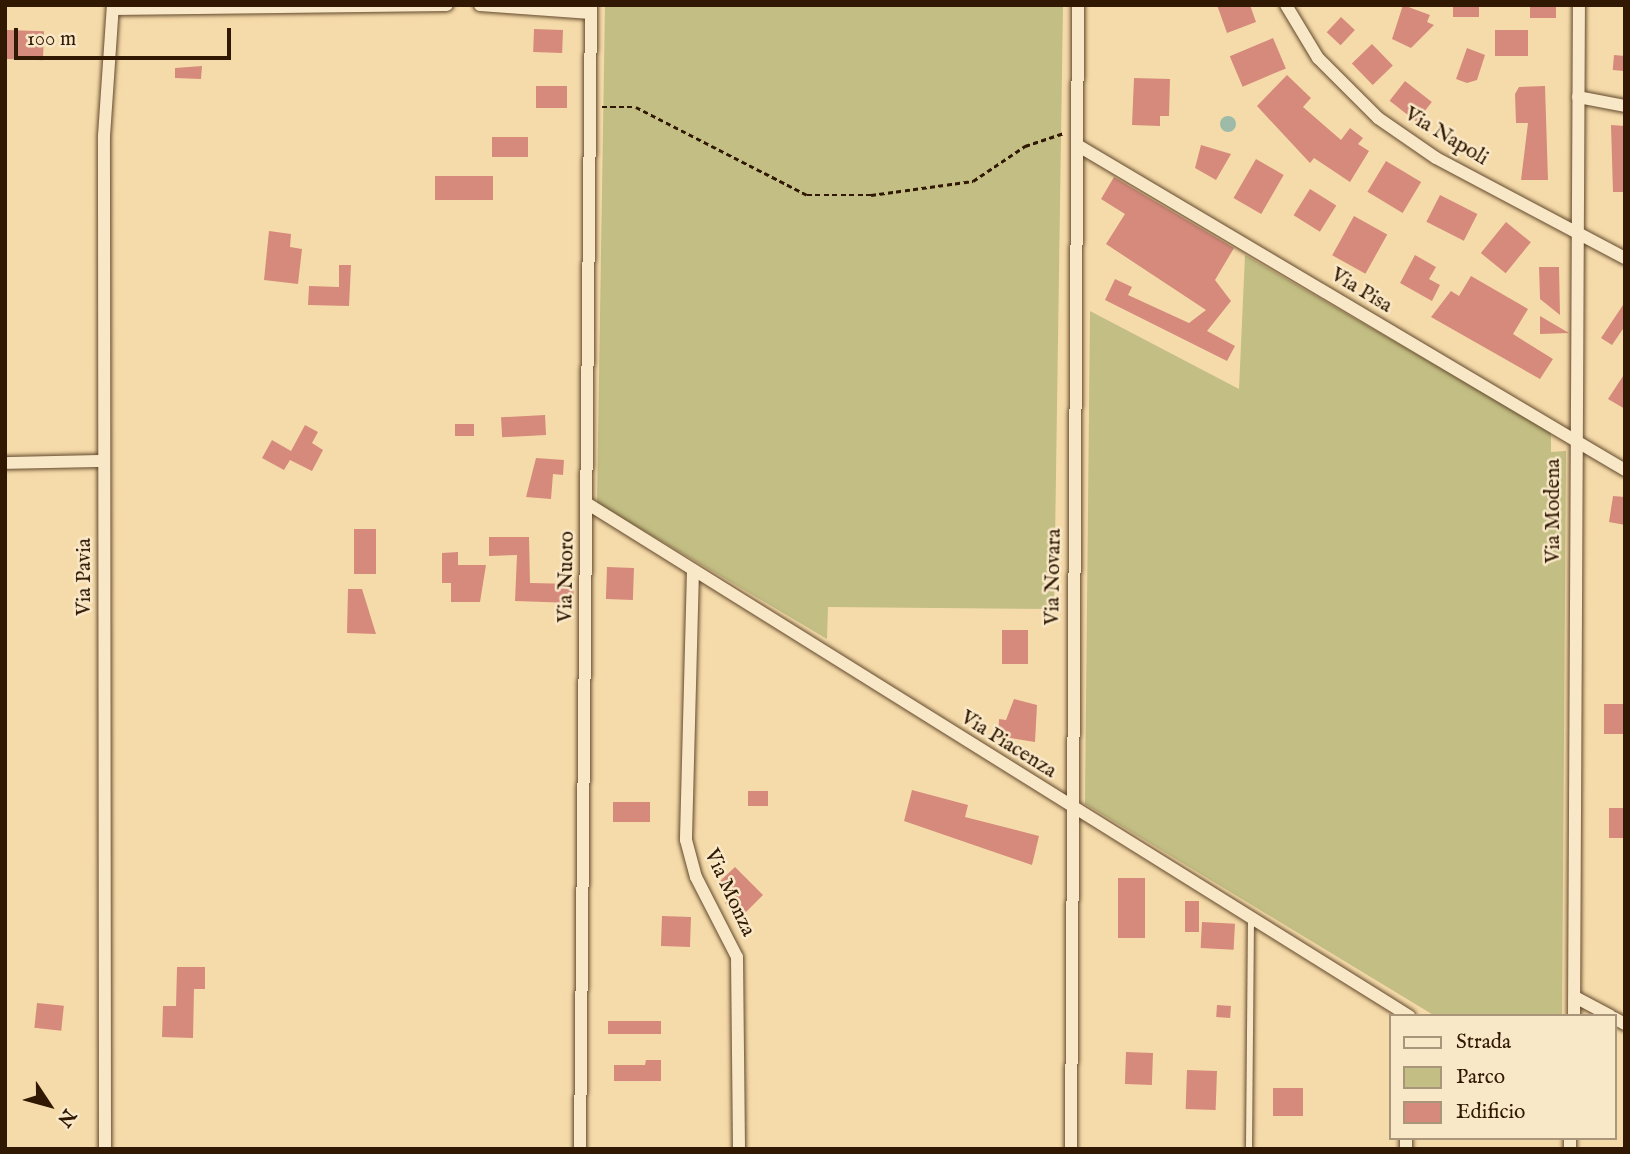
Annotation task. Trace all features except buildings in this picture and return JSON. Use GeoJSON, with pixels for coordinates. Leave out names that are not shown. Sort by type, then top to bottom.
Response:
{"type":"FeatureCollection","features":[{"type":"Feature","properties":{"kind":"street"},"geometry":{"type":"LineString","coordinates":[[113,7],[447,5]]}},
{"type":"Feature","properties":{"kind":"street"},"geometry":{"type":"LineString","coordinates":[[480,5],[591,9]]}},
{"type":"Feature","properties":{"kind":"street","name":"Via Novara"},"geometry":{"type":"LineString","coordinates":[[1072,1149],[1078,5]]}},
{"type":"Feature","properties":{"kind":"street","name":"Via Napoli"},"geometry":{"type":"LineString","coordinates":[[1286,5],[1318,58],[1378,118],[1444,162],[1576,226],[1625,258]]}},
{"type":"Feature","properties":{"kind":"street","name":"Via Modena"},"geometry":{"type":"LineString","coordinates":[[1574,1014],[1573,439],[1579,5]]}},
{"type":"Feature","properties":{"kind":"street","name":"Via Pavia"},"geometry":{"type":"LineString","coordinates":[[105,1149],[104,136],[113,7]]}},
{"type":"Feature","properties":{"kind":"street","name":"Via Nuoro"},"geometry":{"type":"LineString","coordinates":[[580,1149],[591,9]]}},
{"type":"Feature","properties":{"kind":"street"},"geometry":{"type":"LineString","coordinates":[[1578,97],[1625,107]]}},
{"type":"Feature","properties":{"kind":"street","name":"Via Pisa"},"geometry":{"type":"LineString","coordinates":[[1077,145],[1625,470]]}},
{"type":"Feature","properties":{"kind":"street"},"geometry":{"type":"LineString","coordinates":[[5,463],[104,461]]}},
{"type":"Feature","properties":{"kind":"street","name":"Via Piacenza"},"geometry":{"type":"LineString","coordinates":[[588,504],[1405,1014]]}},
{"type":"Feature","properties":{"kind":"street","name":"Via Monza"},"geometry":{"type":"LineString","coordinates":[[693,570],[686,840],[696,877],[737,957],[739,1149]]}},
{"type":"Feature","properties":{"kind":"street"},"geometry":{"type":"LineString","coordinates":[[1575,997],[1606,1014]]}},
{"type":"Feature","properties":{"kind":"lane"},"geometry":{"type":"LineString","coordinates":[[1250,1147],[1251,919]]}},
{"type":"Feature","properties":{"kind":"path"},"geometry":{"type":"LineString","coordinates":[[589,107],[636,107],[807,195],[871,195],[973,181],[1025,146],[1077,131]]}},
{"type":"Feature","properties":{"kind":"green space"},"geometry":{"type":"Polygon","coordinates":[[[605,5],[1063,5],[1054,609],[828,607],[827,639],[597,503],[605,5]]]}},
{"type":"Feature","properties":{"kind":"green space"},"geometry":{"type":"Polygon","coordinates":[[[1245,255],[1551,432],[1551,452],[1566,451],[1562,1014],[1432,1014],[1085,804],[1090,311],[1239,389],[1245,255]]]}},
{"type":"Feature","properties":{"kind":"shaded area"},"geometry":{"type":"Polygon","coordinates":[[[1228,116],[1234,118],[1234,130],[1228,132],[1222,130],[1220,124],[1222,118],[1228,116]]]}}]}
